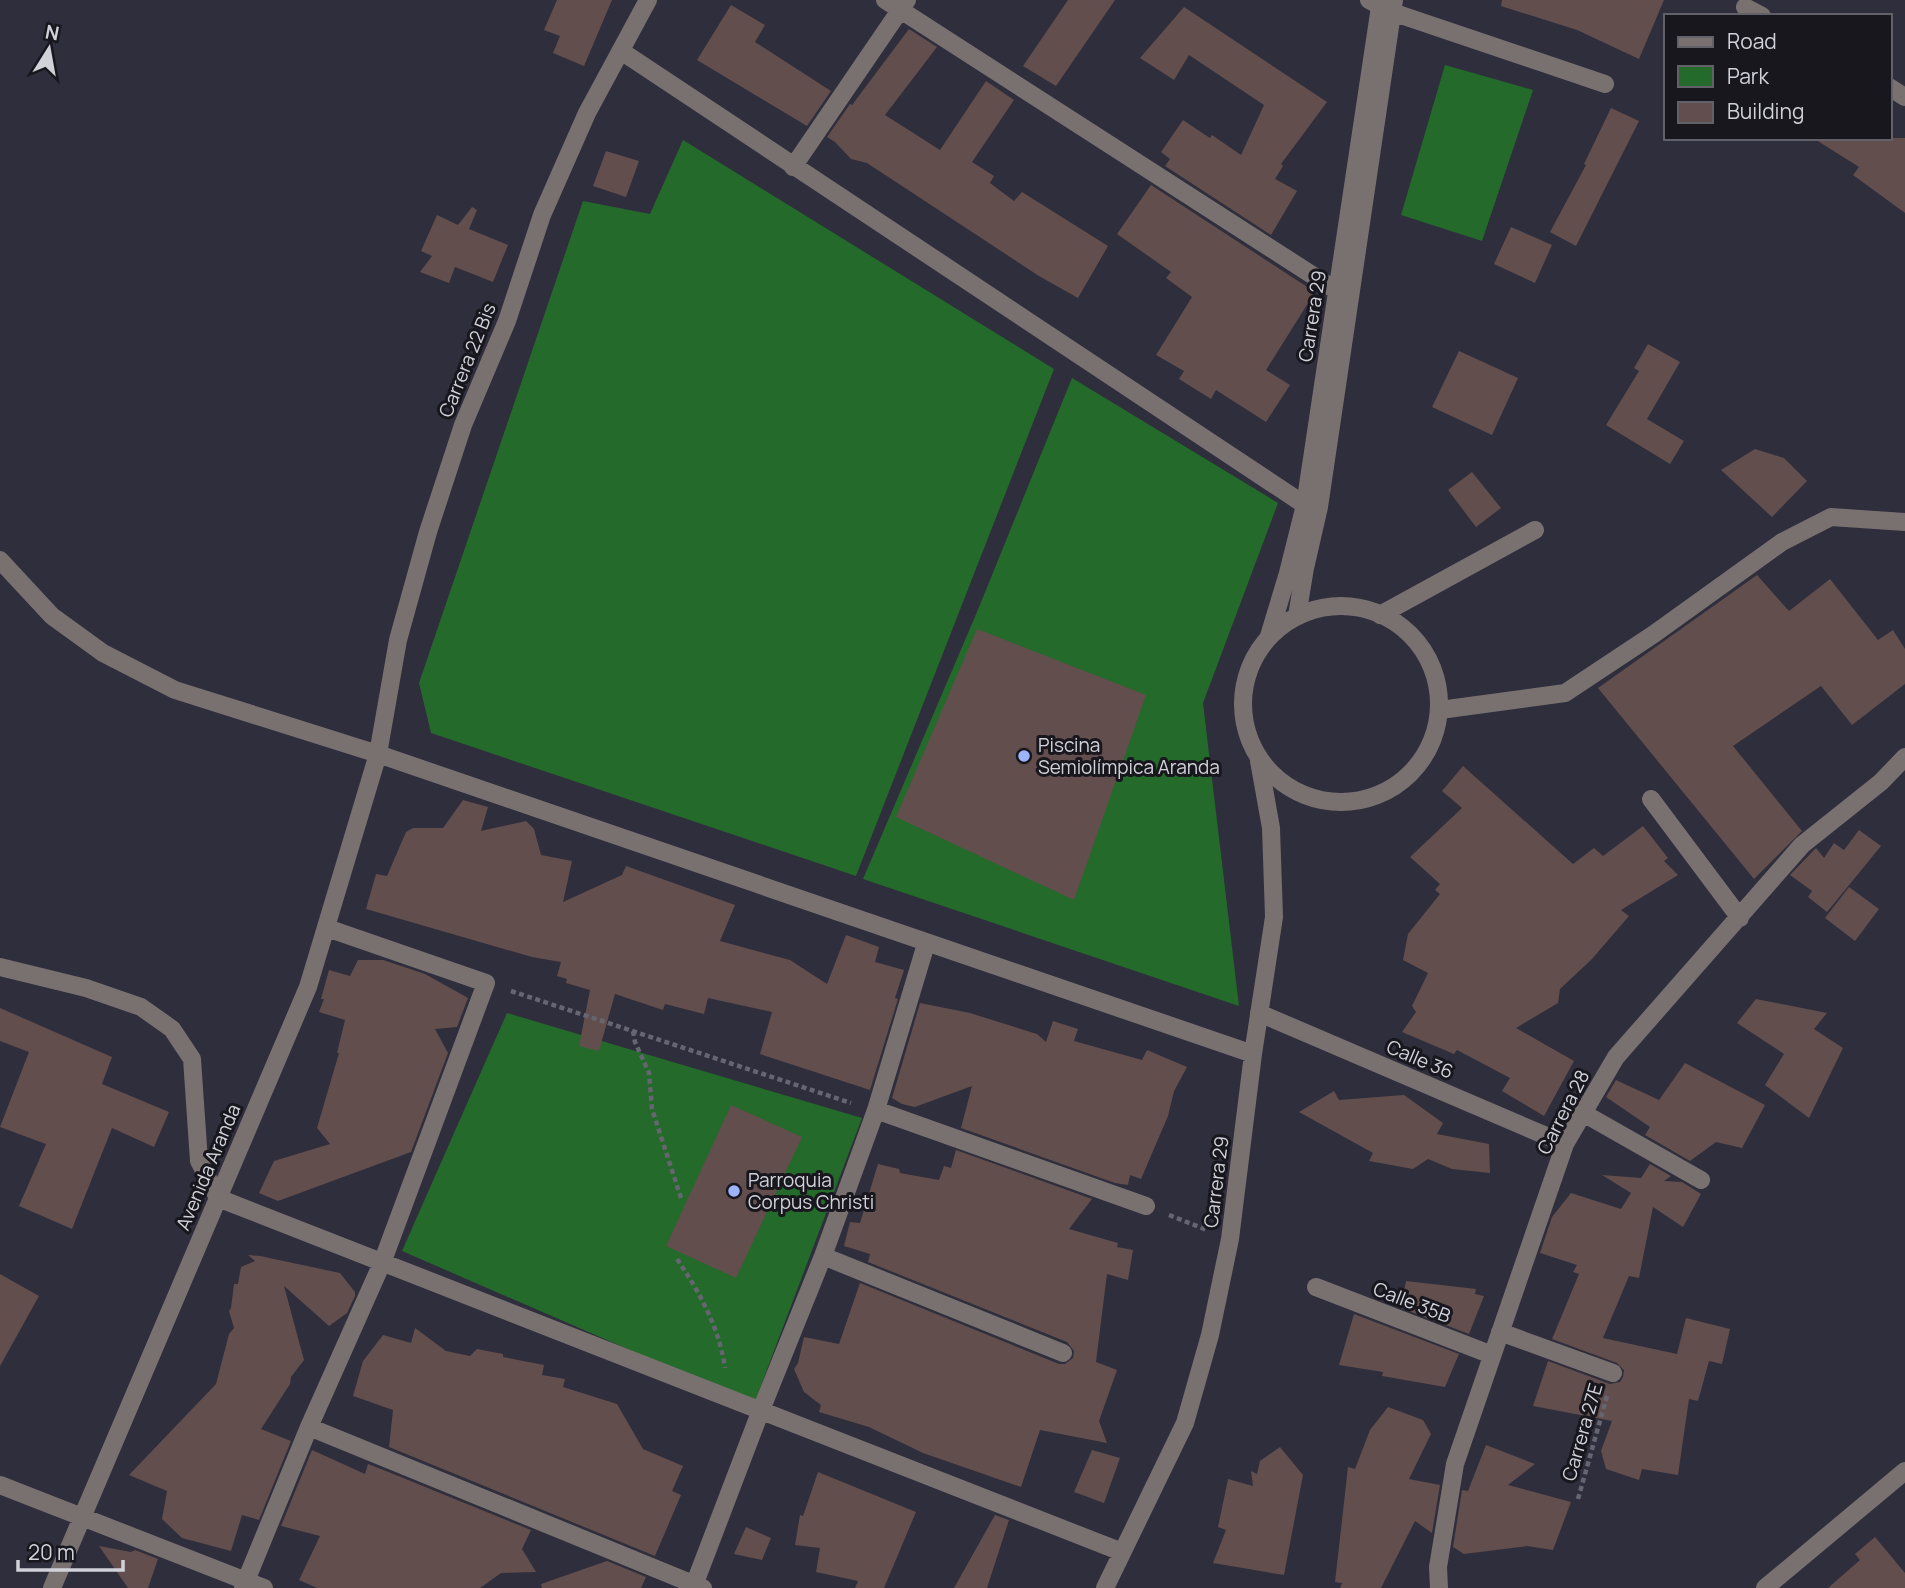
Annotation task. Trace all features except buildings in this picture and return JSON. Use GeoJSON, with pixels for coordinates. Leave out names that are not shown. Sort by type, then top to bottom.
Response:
{"type":"FeatureCollection","features":[{"type":"Feature","properties":{"kind":"street","name":"Carrera 22 Bis"},"geometry":{"type":"LineString","coordinates":[[378,754],[398,640],[428,532],[463,425],[508,321],[542,215],[587,113],[648,0]]}},
{"type":"Feature","properties":{"kind":"street"},"geometry":{"type":"LineString","coordinates":[[793,167],[898,3],[1337,290]]}},
{"type":"Feature","properties":{"kind":"street"},"geometry":{"type":"LineString","coordinates":[[1383,4],[1605,84]]}},
{"type":"Feature","properties":{"kind":"street","name":"Carrera 29"},"geometry":{"type":"LineString","coordinates":[[1269,636],[1304,505],[1383,4]]}},
{"type":"Feature","properties":{"kind":"street","name":"Carrera 29"},"geometry":{"type":"LineString","coordinates":[[1297,615],[1320,507],[1383,4]]}},
{"type":"Feature","properties":{"kind":"street"},"geometry":{"type":"LineString","coordinates":[[1745,7],[1758,14]]}},
{"type":"Feature","properties":{"kind":"street"},"geometry":{"type":"LineString","coordinates":[[621,51],[1304,505]]}},
{"type":"Feature","properties":{"kind":"street"},"geometry":{"type":"LineString","coordinates":[[1440,710],[1565,693],[1654,634],[1782,542],[1831,517],[1905,522]]}},
{"type":"Feature","properties":{"kind":"street"},"geometry":{"type":"LineString","coordinates":[[1380,615],[1535,530]]}},
{"type":"Feature","properties":{"kind":"street"},"geometry":{"type":"LineString","coordinates":[[0,560],[52,616],[103,653],[175,690],[378,754],[1252,1054]]}},
{"type":"Feature","properties":{"kind":"street"},"geometry":{"type":"LineString","coordinates":[[1330,606],[1364,608],[1380,615],[1396,622],[1421,646],[1436,676],[1440,710],[1433,744],[1413,773],[1384,794],[1350,803],[1316,800],[1284,785],[1259,761],[1245,730],[1242,696],[1250,664],[1269,636],[1297,615],[1330,606]]}},
{"type":"Feature","properties":{"kind":"street","name":"Avenida Aranda"},"geometry":{"type":"LineString","coordinates":[[52,1588],[308,987],[378,754]]}},
{"type":"Feature","properties":{"kind":"street","name":"Carrera 28"},"geometry":{"type":"LineString","coordinates":[[1439,1588],[1438,1567],[1455,1464],[1565,1144],[1616,1057],[1802,845],[1881,782],[1905,757]]}},
{"type":"Feature","properties":{"kind":"street","name":"Carrera 29"},"geometry":{"type":"LineString","coordinates":[[1105,1588],[1185,1423],[1210,1335],[1230,1239],[1252,1054],[1274,917],[1271,828],[1259,761]]}},
{"type":"Feature","properties":{"kind":"street"},"geometry":{"type":"LineString","coordinates":[[1651,799],[1740,918]]}},
{"type":"Feature","properties":{"kind":"street"},"geometry":{"type":"LineString","coordinates":[[244,1584],[309,1427],[382,1263],[486,983],[327,928]]}},
{"type":"Feature","properties":{"kind":"street"},"geometry":{"type":"LineString","coordinates":[[309,1427],[697,1587],[761,1410],[823,1256],[876,1111],[926,944]]}},
{"type":"Feature","properties":{"kind":"street"},"geometry":{"type":"LineString","coordinates":[[0,967],[86,988],[141,1007],[172,1029],[192,1059],[199,1161],[218,1198],[1122,1552]]}},
{"type":"Feature","properties":{"kind":"street","name":"Calle 36"},"geometry":{"type":"LineString","coordinates":[[1259,1013],[1565,1144]]}},
{"type":"Feature","properties":{"kind":"street"},"geometry":{"type":"LineString","coordinates":[[876,1111],[1146,1206]]}},
{"type":"Feature","properties":{"kind":"street"},"geometry":{"type":"LineString","coordinates":[[1583,1113],[1701,1180]]}},
{"type":"Feature","properties":{"kind":"street"},"geometry":{"type":"LineString","coordinates":[[823,1256],[1063,1353]]}},
{"type":"Feature","properties":{"kind":"street","name":"Calle 35B"},"geometry":{"type":"LineString","coordinates":[[1316,1287],[1492,1355]]}},
{"type":"Feature","properties":{"kind":"street"},"geometry":{"type":"LineString","coordinates":[[1500,1332],[1613,1373]]}},
{"type":"Feature","properties":{"kind":"street"},"geometry":{"type":"LineString","coordinates":[[1765,1588],[1905,1471]]}},
{"type":"Feature","properties":{"kind":"street"},"geometry":{"type":"LineString","coordinates":[[0,1485],[244,1584],[264,1588]]}},
{"type":"Feature","properties":{"kind":"path"},"geometry":{"type":"LineString","coordinates":[[486,983],[876,1111]]}},
{"type":"Feature","properties":{"kind":"path"},"geometry":{"type":"LineString","coordinates":[[633,1031],[649,1073],[652,1109],[681,1198]]}},
{"type":"Feature","properties":{"kind":"path"},"geometry":{"type":"LineString","coordinates":[[1146,1206],[1230,1239]]}},
{"type":"Feature","properties":{"kind":"path"},"geometry":{"type":"LineString","coordinates":[[677,1259],[701,1294],[715,1328],[726,1371]]}},
{"type":"Feature","properties":{"kind":"path","name":"Carrera 27E"},"geometry":{"type":"LineString","coordinates":[[1578,1499],[1613,1373]]}},
{"type":"Feature","properties":{"kind":"green space"},"geometry":{"type":"Polygon","coordinates":[[[1445,65],[1533,90],[1482,241],[1401,215],[1445,65]]]}},
{"type":"Feature","properties":{"kind":"green space"},"geometry":{"type":"Polygon","coordinates":[[[683,140],[1054,369],[856,876],[431,733],[419,683],[583,201],[650,214],[683,140]]]}},
{"type":"Feature","properties":{"kind":"green space"},"geometry":{"type":"Polygon","coordinates":[[[1072,378],[1278,503],[1203,703],[1239,1006],[863,879],[977,612],[1072,378]]]}},
{"type":"Feature","properties":{"kind":"green space"},"geometry":{"type":"Polygon","coordinates":[[[507,1013],[862,1118],[754,1404],[402,1251],[507,1013]]]}},
{"type":"Feature","properties":{"kind":"place","name":"Piscina Semiolímpica Aranda"},"geometry":{"type":"Point","coordinates":[1024,756]}},
{"type":"Feature","properties":{"kind":"place","name":"Parroquia Corpus Christi"},"geometry":{"type":"Point","coordinates":[734,1191]}}]}
